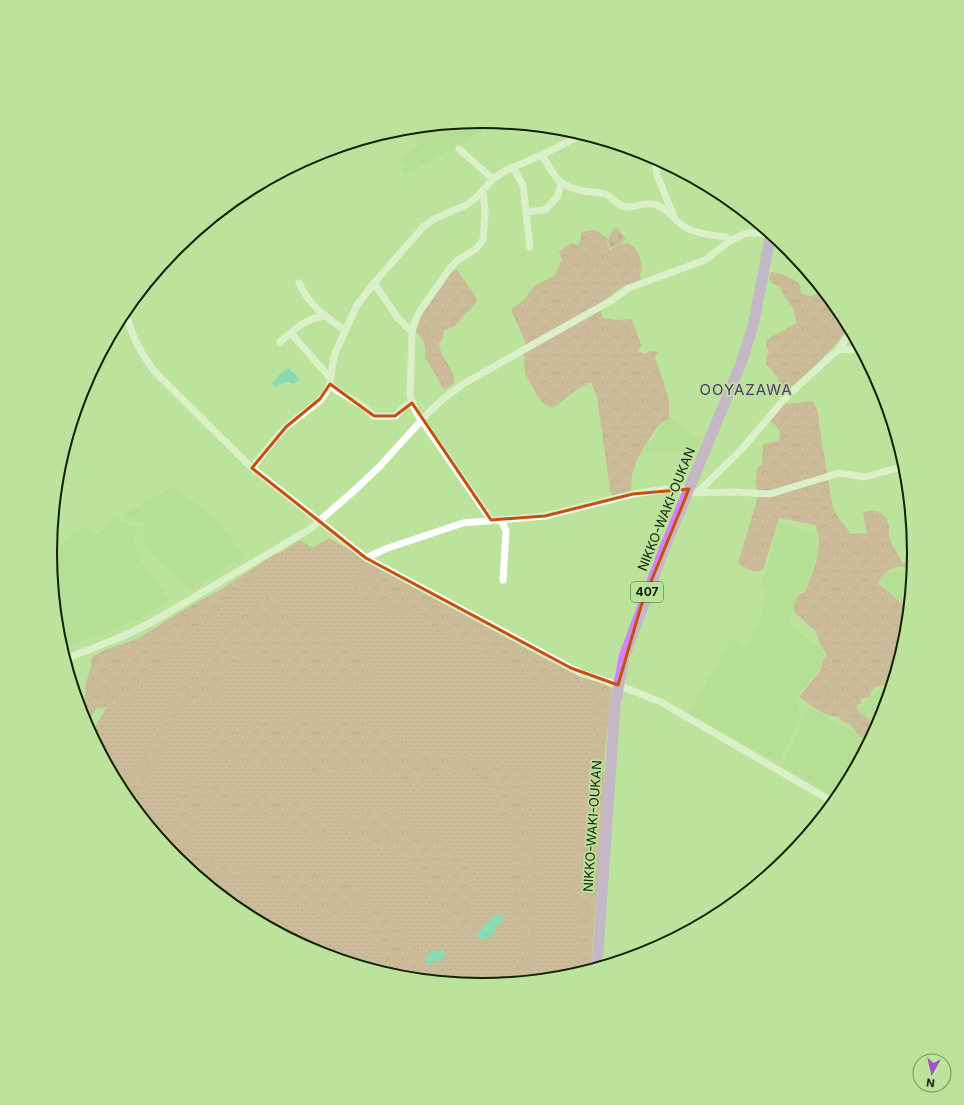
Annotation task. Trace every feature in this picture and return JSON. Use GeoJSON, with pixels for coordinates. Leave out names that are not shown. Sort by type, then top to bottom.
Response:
{"type":"FeatureCollection","features":[{"type":"Feature","properties":{"kind":"highway","name":"NIKKO-WAKI-OUKAN"},"geometry":{"type":"LineString","coordinates":[[597,961],[615,706],[624,657],[639,613],[691,491],[736,377],[754,322],[771,241]]}},
{"type":"Feature","properties":{"kind":"street"},"geometry":{"type":"LineString","coordinates":[[252,468],[286,427],[320,399],[326,392],[330,382],[333,361],[357,305],[422,227],[434,219],[466,205],[493,179],[514,167],[575,138]]}},
{"type":"Feature","properties":{"kind":"street"},"geometry":{"type":"LineString","coordinates":[[459,149],[493,179]]}},
{"type":"Feature","properties":{"kind":"street"},"geometry":{"type":"LineString","coordinates":[[542,155],[555,177],[561,183],[572,189],[606,194],[624,207],[652,204],[659,206],[682,225],[690,229],[726,238],[730,241]]}},
{"type":"Feature","properties":{"kind":"street"},"geometry":{"type":"LineString","coordinates":[[656,165],[657,174],[674,217]]}},
{"type":"Feature","properties":{"kind":"street"},"geometry":{"type":"LineString","coordinates":[[514,167],[523,186],[530,247]]}},
{"type":"Feature","properties":{"kind":"street"},"geometry":{"type":"LineString","coordinates":[[526,212],[545,210],[558,196],[561,183]]}},
{"type":"Feature","properties":{"kind":"street"},"geometry":{"type":"LineString","coordinates":[[483,190],[485,214],[483,240],[477,248],[458,260],[450,268],[420,311],[412,332],[410,396],[416,412],[421,420],[491,520]]}},
{"type":"Feature","properties":{"kind":"street"},"geometry":{"type":"LineString","coordinates":[[70,657],[121,637],[172,612],[310,529],[365,481],[421,420],[443,399],[463,384],[612,300],[629,288],[705,260],[730,241],[748,233],[763,234]]}},
{"type":"Feature","properties":{"kind":"street"},"geometry":{"type":"LineString","coordinates":[[299,283],[305,295],[324,316],[345,330]]}},
{"type":"Feature","properties":{"kind":"street"},"geometry":{"type":"LineString","coordinates":[[374,283],[398,318],[412,332]]}},
{"type":"Feature","properties":{"kind":"street"},"geometry":{"type":"LineString","coordinates":[[280,342],[299,325],[308,320],[324,316]]}},
{"type":"Feature","properties":{"kind":"street"},"geometry":{"type":"LineString","coordinates":[[127,319],[140,350],[155,372],[252,468],[366,558],[571,668],[661,702],[828,799]]}},
{"type":"Feature","properties":{"kind":"street"},"geometry":{"type":"LineString","coordinates":[[291,333],[336,390],[363,406],[374,416],[395,416],[406,405],[412,403]]}},
{"type":"Feature","properties":{"kind":"street"},"geometry":{"type":"LineString","coordinates":[[691,491],[741,450],[787,396],[839,349],[848,336]]}},
{"type":"Feature","properties":{"kind":"street"},"geometry":{"type":"LineString","coordinates":[[839,349],[855,349]]}},
{"type":"Feature","properties":{"kind":"street"},"geometry":{"type":"LineString","coordinates":[[366,558],[385,549],[463,523],[545,516],[633,494],[666,489],[770,494],[839,473],[865,477],[899,468]]}},
{"type":"Feature","properties":{"kind":"street"},"geometry":{"type":"LineString","coordinates":[[501,520],[506,531],[502,580]]}},
{"type":"Feature","properties":{"kind":"highlighted area"},"geometry":{"type":"Polygon","coordinates":[[[330,384],[374,416],[395,416],[412,403],[491,520],[545,516],[633,494],[689,489],[641,606],[618,685],[571,668],[366,558],[252,468],[286,427],[320,399],[330,384]]]}},
{"type":"Feature","properties":{"kind":"shaded area"},"geometry":{"type":"Polygon","coordinates":[[[454,128],[486,128],[474,137],[404,175],[401,170],[405,167],[399,158],[419,146],[412,134],[454,128]]]}},
{"type":"Feature","properties":{"kind":"shaded area"},"geometry":{"type":"Polygon","coordinates":[[[669,417],[703,441],[698,452],[644,451],[669,417]]]}},
{"type":"Feature","properties":{"kind":"shaded area"},"geometry":{"type":"Polygon","coordinates":[[[174,487],[203,509],[220,525],[245,556],[192,590],[163,566],[143,543],[146,525],[125,516],[127,512],[174,487]]]}},
{"type":"Feature","properties":{"kind":"shaded area"},"geometry":{"type":"Polygon","coordinates":[[[112,517],[138,528],[133,541],[141,561],[169,599],[138,620],[68,647],[61,608],[57,551],[75,530],[89,528],[97,535],[110,524],[112,517]]]}},
{"type":"Feature","properties":{"kind":"shaded area"},"geometry":{"type":"Polygon","coordinates":[[[780,523],[817,535],[816,556],[804,591],[797,594],[788,623],[819,647],[824,655],[820,668],[796,697],[800,702],[798,707],[801,713],[779,763],[689,713],[732,638],[747,646],[759,624],[769,589],[761,586],[780,523]]]}},
{"type":"Feature","properties":{"kind":"shaded area"},"geometry":{"type":"Polygon","coordinates":[[[904,569],[906,571],[903,606],[879,581],[886,573],[904,569]]]}},
{"type":"Feature","properties":{"kind":"shaded area"},"geometry":{"type":"Polygon","coordinates":[[[885,686],[872,722],[859,709],[880,688],[885,686]]]}},
{"type":"Feature","properties":{"kind":"shaded area"},"geometry":{"type":"Polygon","coordinates":[[[808,707],[864,738],[850,765],[831,795],[782,766],[801,727],[798,725],[808,707]]]}},
{"type":"Feature","properties":{"kind":"green space"},"geometry":{"type":"Polygon","coordinates":[[[616,227],[626,239],[610,248],[608,242],[609,237],[616,227]]]}},
{"type":"Feature","properties":{"kind":"green space"},"geometry":{"type":"Polygon","coordinates":[[[596,230],[608,239],[607,243],[610,250],[620,244],[628,243],[635,248],[639,254],[642,271],[640,274],[641,280],[622,287],[599,305],[603,318],[615,320],[632,319],[642,345],[638,351],[645,354],[650,351],[659,352],[655,356],[669,400],[669,418],[658,426],[637,460],[632,475],[631,491],[612,497],[597,397],[591,382],[576,390],[553,408],[542,403],[525,374],[525,341],[511,310],[524,300],[534,286],[554,276],[562,260],[559,251],[571,243],[578,245],[581,239],[581,232],[596,230]]]}},
{"type":"Feature","properties":{"kind":"green space"},"geometry":{"type":"Polygon","coordinates":[[[457,270],[475,295],[477,301],[455,326],[444,330],[443,338],[439,344],[454,376],[454,383],[445,389],[441,386],[425,358],[425,345],[421,337],[416,332],[418,323],[426,308],[451,272],[457,270]]]}},
{"type":"Feature","properties":{"kind":"green space"},"geometry":{"type":"Polygon","coordinates":[[[771,272],[783,275],[791,278],[800,285],[801,293],[813,296],[818,293],[845,332],[819,362],[785,392],[778,386],[778,377],[766,364],[766,357],[769,351],[766,345],[766,340],[797,323],[793,308],[780,287],[773,284],[769,278],[771,272]]]}},
{"type":"Feature","properties":{"kind":"green space"},"geometry":{"type":"Polygon","coordinates":[[[813,401],[818,412],[831,498],[834,510],[839,518],[851,534],[867,533],[863,513],[868,511],[876,511],[880,513],[888,522],[890,539],[893,547],[903,564],[907,563],[906,568],[893,568],[884,574],[878,583],[903,605],[893,662],[885,685],[874,687],[869,697],[861,699],[861,704],[857,705],[857,710],[869,719],[871,723],[864,738],[858,735],[849,723],[843,722],[839,717],[827,715],[817,710],[799,697],[820,671],[823,660],[827,654],[822,648],[816,632],[793,611],[797,597],[805,592],[817,558],[819,541],[815,525],[779,518],[763,570],[750,570],[738,563],[758,497],[756,485],[757,468],[762,464],[763,444],[778,441],[780,432],[776,426],[769,421],[783,403],[790,404],[813,401]]]}},
{"type":"Feature","properties":{"kind":"green space"},"geometry":{"type":"Polygon","coordinates":[[[329,538],[605,693],[583,965],[537,974],[510,977],[454,977],[427,974],[372,963],[319,945],[269,921],[223,890],[181,853],[162,833],[129,789],[114,765],[95,727],[144,643],[300,540],[313,548],[329,538]]]}},
{"type":"Feature","properties":{"kind":"green space"},"geometry":{"type":"Polygon","coordinates":[[[277,553],[279,555],[279,560],[265,564],[254,579],[243,582],[223,605],[212,613],[211,618],[199,621],[197,630],[187,640],[181,651],[164,658],[162,665],[156,667],[152,675],[133,683],[132,698],[118,703],[113,707],[97,708],[90,718],[84,702],[86,683],[92,657],[107,649],[137,639],[192,605],[220,590],[277,553]]]}},
{"type":"Feature","properties":{"kind":"green space"},"geometry":{"type":"Polygon","coordinates":[[[368,566],[581,677],[598,681],[612,689],[612,710],[605,756],[605,798],[599,897],[595,908],[591,963],[580,966],[581,931],[576,910],[570,904],[568,895],[576,879],[578,856],[584,831],[583,808],[588,787],[592,749],[596,737],[595,723],[599,694],[584,684],[568,677],[556,677],[550,682],[542,684],[432,626],[419,608],[389,616],[353,587],[368,566]]]}},
{"type":"Feature","properties":{"kind":"green space"},"geometry":{"type":"Polygon","coordinates":[[[269,595],[278,598],[286,611],[297,621],[351,643],[356,654],[365,659],[373,673],[356,684],[348,686],[326,676],[298,684],[287,682],[279,677],[273,670],[258,659],[238,660],[221,671],[218,698],[209,703],[182,702],[173,724],[166,732],[162,753],[157,759],[142,793],[134,788],[131,792],[129,789],[132,773],[138,772],[163,719],[187,680],[196,674],[208,654],[219,643],[234,619],[252,604],[261,602],[269,595]]]}},
{"type":"Feature","properties":{"kind":"green space"},"geometry":{"type":"Polygon","coordinates":[[[305,715],[332,720],[357,719],[403,740],[408,750],[419,758],[427,753],[442,752],[455,759],[471,758],[518,769],[530,767],[531,776],[523,791],[529,817],[530,835],[539,871],[533,898],[536,909],[531,946],[534,960],[527,975],[510,977],[522,949],[520,935],[515,924],[518,916],[513,896],[511,866],[513,857],[513,830],[516,820],[504,821],[496,811],[495,796],[489,782],[482,774],[465,770],[435,770],[418,788],[400,778],[357,768],[341,768],[328,771],[280,764],[251,762],[238,765],[211,753],[205,739],[210,731],[218,725],[245,732],[265,719],[282,720],[305,715]]]}},
{"type":"Feature","properties":{"kind":"green space"},"geometry":{"type":"Polygon","coordinates":[[[190,780],[311,805],[327,827],[327,839],[320,843],[292,826],[269,822],[269,816],[242,813],[208,801],[202,802],[191,834],[189,848],[195,855],[214,858],[221,864],[231,867],[250,865],[253,871],[252,878],[245,879],[198,869],[165,837],[173,823],[177,800],[180,792],[185,789],[185,782],[190,780]]]}},
{"type":"Feature","properties":{"kind":"green space"},"geometry":{"type":"Polygon","coordinates":[[[389,807],[405,814],[408,817],[418,836],[427,835],[439,838],[447,850],[465,859],[471,869],[475,891],[470,906],[477,923],[473,927],[454,931],[440,926],[440,919],[444,913],[441,904],[431,901],[423,883],[403,856],[382,850],[357,840],[343,829],[342,819],[347,815],[363,815],[389,807]]]}},
{"type":"Feature","properties":{"kind":"green space"},"geometry":{"type":"Polygon","coordinates":[[[272,871],[288,873],[299,872],[316,875],[325,874],[341,881],[349,887],[364,889],[365,900],[361,906],[344,909],[338,920],[325,919],[310,908],[295,903],[282,896],[260,880],[262,872],[272,871]]]}},
{"type":"Feature","properties":{"kind":"green space"},"geometry":{"type":"Polygon","coordinates":[[[381,907],[393,921],[405,931],[412,942],[420,950],[417,965],[413,972],[393,968],[363,929],[362,918],[369,911],[381,907]]]}},
{"type":"Feature","properties":{"kind":"green space"},"geometry":{"type":"Polygon","coordinates":[[[433,968],[444,976],[427,974],[433,968]]]}},
{"type":"Feature","properties":{"kind":"water"},"geometry":{"type":"Polygon","coordinates":[[[186,248],[140,301],[162,272],[186,248]]]}},
{"type":"Feature","properties":{"kind":"water"},"geometry":{"type":"Polygon","coordinates":[[[288,368],[299,378],[299,380],[293,384],[289,381],[275,387],[272,383],[283,371],[288,368]]]}},
{"type":"Feature","properties":{"kind":"water"},"geometry":{"type":"Polygon","coordinates":[[[498,914],[502,915],[503,920],[495,929],[494,934],[485,940],[480,940],[477,933],[489,920],[498,914]]]}},
{"type":"Feature","properties":{"kind":"water"},"geometry":{"type":"Polygon","coordinates":[[[432,950],[442,950],[445,956],[441,960],[429,966],[426,964],[427,958],[432,950]]]}},
{"type":"Feature","properties":{"kind":"district","name":"OOYAZAWA"},"geometry":{"type":"Point","coordinates":[746,390]}}]}
